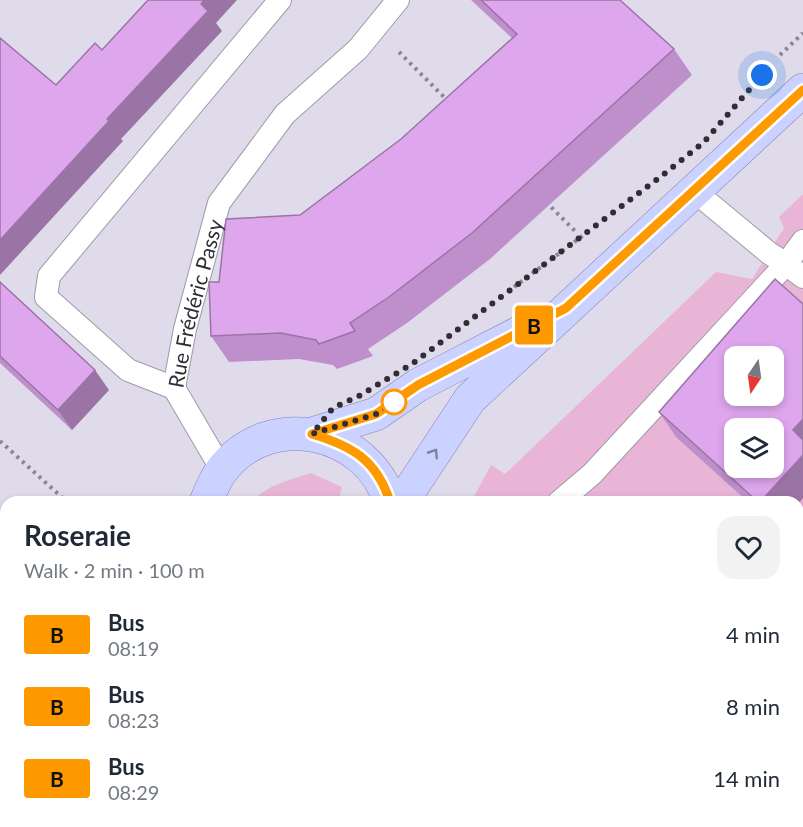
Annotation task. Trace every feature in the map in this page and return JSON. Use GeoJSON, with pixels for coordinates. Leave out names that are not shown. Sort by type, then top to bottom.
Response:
{"type":"FeatureCollection","features":[{"type":"Feature","properties":{"kind":"main road"},"geometry":{"type":"LineString","coordinates":[[406,496],[470,399],[803,90]]}},
{"type":"Feature","properties":{"kind":"main road"},"geometry":{"type":"LineString","coordinates":[[312,434],[376,414],[418,385],[566,308]]}},
{"type":"Feature","properties":{"kind":"main road"},"geometry":{"type":"LineString","coordinates":[[209,496],[222,470],[240,452],[263,440],[287,434],[312,434],[342,443],[367,461],[385,486],[388,496]]}},
{"type":"Feature","properties":{"kind":"lane","name":"Rue Frédéric Passy"},"geometry":{"type":"LineString","coordinates":[[280,0],[49,276],[46,297],[128,370],[174,388],[185,329],[219,203],[285,114],[358,49],[398,0]]}},
{"type":"Feature","properties":{"kind":"lane"},"geometry":{"type":"LineString","coordinates":[[693,190],[769,253],[794,270]]}},
{"type":"Feature","properties":{"kind":"lane"},"geometry":{"type":"LineString","coordinates":[[566,496],[592,474],[794,270],[803,241]]}},
{"type":"Feature","properties":{"kind":"lane"},"geometry":{"type":"LineString","coordinates":[[174,388],[222,470]]}},
{"type":"Feature","properties":{"kind":"path"},"geometry":{"type":"LineString","coordinates":[[376,28],[456,110]]}},
{"type":"Feature","properties":{"kind":"path"},"geometry":{"type":"LineString","coordinates":[[777,58],[803,33]]}},
{"type":"Feature","properties":{"kind":"path"},"geometry":{"type":"LineString","coordinates":[[545,200],[578,233]]}},
{"type":"Feature","properties":{"kind":"path"},"geometry":{"type":"LineString","coordinates":[[510,290],[594,227]]}},
{"type":"Feature","properties":{"kind":"path"},"geometry":{"type":"LineString","coordinates":[[0,441],[60,496]]}},
{"type":"Feature","properties":{"kind":"shaded area"},"geometry":{"type":"Polygon","coordinates":[[[803,194],[803,496],[474,496],[491,465],[505,474],[716,272],[752,279],[784,228],[779,217],[803,194]]]}},
{"type":"Feature","properties":{"kind":"shaded area"},"geometry":{"type":"Polygon","coordinates":[[[311,473],[342,487],[340,496],[258,496],[271,487],[311,473]]]}},
{"type":"Feature","properties":{"kind":"building"},"geometry":{"type":"Polygon","coordinates":[[[148,0],[204,0],[201,4],[208,11],[107,119],[109,121],[0,240],[0,38],[56,85],[95,43],[102,50],[148,0]]]}},
{"type":"Feature","properties":{"kind":"building"},"geometry":{"type":"Polygon","coordinates":[[[481,0],[620,0],[674,49],[472,233],[389,297],[350,323],[355,331],[319,344],[316,340],[281,333],[211,336],[209,282],[219,282],[226,219],[300,215],[401,139],[517,34],[481,0]]]}},
{"type":"Feature","properties":{"kind":"building"},"geometry":{"type":"Polygon","coordinates":[[[775,279],[803,304],[803,419],[793,430],[803,440],[803,455],[784,476],[784,418],[724,418],[724,471],[659,412],[775,279]]]}},
{"type":"Feature","properties":{"kind":"building"},"geometry":{"type":"Polygon","coordinates":[[[0,282],[95,370],[58,410],[0,356],[0,282]]]}},
{"type":"Feature","properties":{"kind":"building"},"geometry":{"type":"Polygon","coordinates":[[[732,478],[782,478],[765,496],[751,496],[732,478]]]}},
{"type":"Feature","properties":{"kind":"bus line","name":"B"},"geometry":{"type":"LineString","coordinates":[[388,496],[385,486],[367,461],[342,443],[312,434],[376,414],[418,385],[566,308],[803,90]]}},
{"type":"Feature","properties":{"kind":"route"},"geometry":{"type":"LineString","coordinates":[[394,402],[376,414],[312,434],[333,408],[359,396],[412,364],[659,178],[704,142],[762,75]]}}]}
